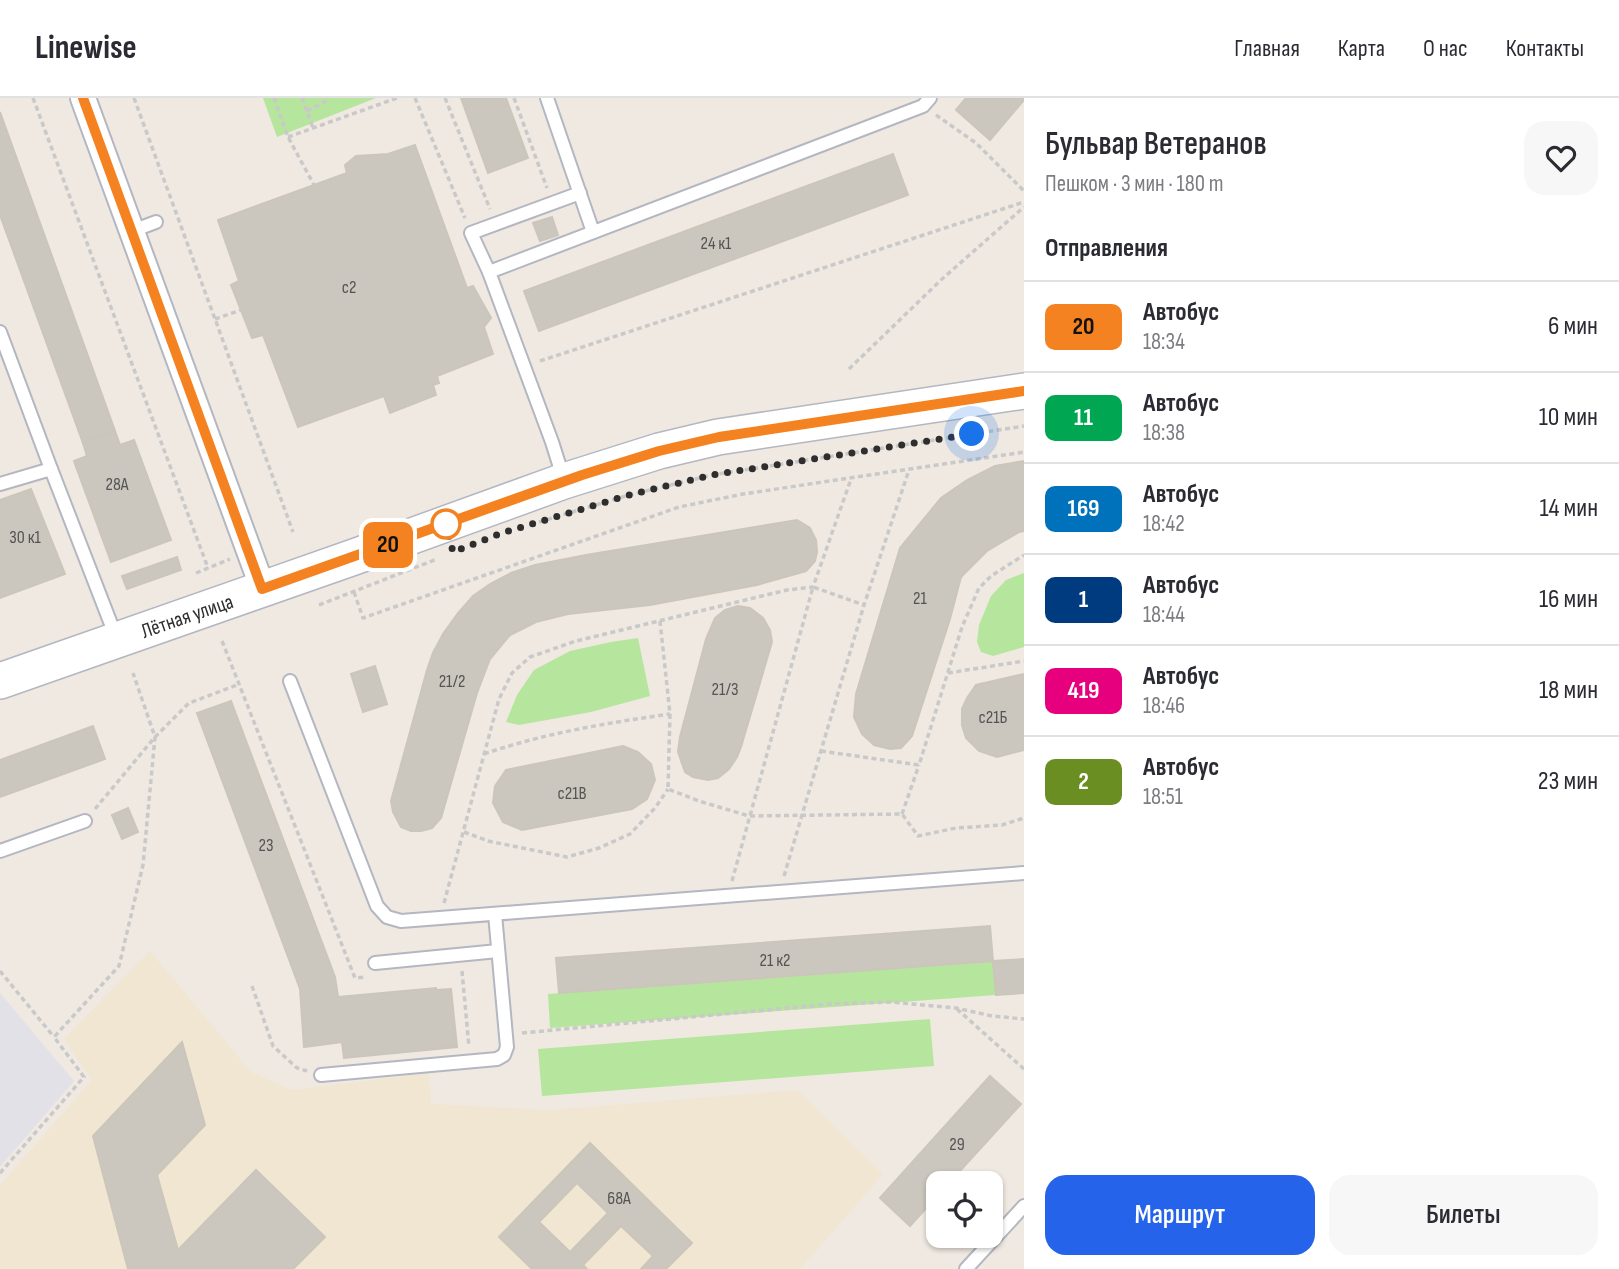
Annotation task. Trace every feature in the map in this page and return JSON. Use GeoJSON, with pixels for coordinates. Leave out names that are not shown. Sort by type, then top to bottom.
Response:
{"type":"FeatureCollection","features":[{"type":"Feature","properties":{"kind":"street"},"geometry":{"type":"LineString","coordinates":[[83,98],[262,589]]}},
{"type":"Feature","properties":{"kind":"street","name":"Лётная улица"},"geometry":{"type":"LineString","coordinates":[[0,681],[565,481],[647,455],[719,437],[1024,391]]}},
{"type":"Feature","properties":{"kind":"lane"},"geometry":{"type":"LineString","coordinates":[[547,98],[593,232]]}},
{"type":"Feature","properties":{"kind":"lane"},"geometry":{"type":"LineString","coordinates":[[912,98],[927,102]]}},
{"type":"Feature","properties":{"kind":"lane"},"geometry":{"type":"LineString","coordinates":[[489,272],[927,102]]}},
{"type":"Feature","properties":{"kind":"lane"},"geometry":{"type":"LineString","coordinates":[[565,481],[489,272],[471,233],[580,192]]}},
{"type":"Feature","properties":{"kind":"lane"},"geometry":{"type":"LineString","coordinates":[[132,231],[156,222]]}},
{"type":"Feature","properties":{"kind":"lane"},"geometry":{"type":"LineString","coordinates":[[0,332],[117,640]]}},
{"type":"Feature","properties":{"kind":"lane"},"geometry":{"type":"LineString","coordinates":[[0,484],[51,468]]}},
{"type":"Feature","properties":{"kind":"lane"},"geometry":{"type":"LineString","coordinates":[[290,681],[377,906],[387,917],[401,922],[1024,873]]}},
{"type":"Feature","properties":{"kind":"lane"},"geometry":{"type":"LineString","coordinates":[[0,851],[85,821]]}},
{"type":"Feature","properties":{"kind":"lane"},"geometry":{"type":"LineString","coordinates":[[321,1075],[497,1059],[504,1055],[507,1047],[495,914]]}},
{"type":"Feature","properties":{"kind":"lane"},"geometry":{"type":"LineString","coordinates":[[375,963],[498,951]]}},
{"type":"Feature","properties":{"kind":"lane"},"geometry":{"type":"LineString","coordinates":[[966,1269],[1024,1206]]}},
{"type":"Feature","properties":{"kind":"path"},"geometry":{"type":"LineString","coordinates":[[33,98],[208,568]]}},
{"type":"Feature","properties":{"kind":"path"},"geometry":{"type":"LineString","coordinates":[[134,98],[293,532]]}},
{"type":"Feature","properties":{"kind":"path"},"geometry":{"type":"LineString","coordinates":[[274,98],[288,137],[314,185]]}},
{"type":"Feature","properties":{"kind":"path"},"geometry":{"type":"LineString","coordinates":[[302,98],[313,128]]}},
{"type":"Feature","properties":{"kind":"path"},"geometry":{"type":"LineString","coordinates":[[307,111],[328,98]]}},
{"type":"Feature","properties":{"kind":"path"},"geometry":{"type":"LineString","coordinates":[[288,137],[397,98]]}},
{"type":"Feature","properties":{"kind":"path"},"geometry":{"type":"LineString","coordinates":[[415,98],[471,233]]}},
{"type":"Feature","properties":{"kind":"path"},"geometry":{"type":"LineString","coordinates":[[445,98],[496,223]]}},
{"type":"Feature","properties":{"kind":"path"},"geometry":{"type":"LineString","coordinates":[[514,98],[552,203]]}},
{"type":"Feature","properties":{"kind":"path"},"geometry":{"type":"LineString","coordinates":[[927,102],[976,143],[1024,191]]}},
{"type":"Feature","properties":{"kind":"path"},"geometry":{"type":"LineString","coordinates":[[524,366],[1024,205]]}},
{"type":"Feature","properties":{"kind":"path"},"geometry":{"type":"LineString","coordinates":[[849,369],[1024,205]]}},
{"type":"Feature","properties":{"kind":"path"},"geometry":{"type":"LineString","coordinates":[[215,319],[241,310]]}},
{"type":"Feature","properties":{"kind":"path"},"geometry":{"type":"LineString","coordinates":[[528,525],[629,495],[712,475],[1024,426]]}},
{"type":"Feature","properties":{"kind":"path"},"geometry":{"type":"LineString","coordinates":[[354,592],[363,618],[679,507],[743,494],[1024,452]]}},
{"type":"Feature","properties":{"kind":"path"},"geometry":{"type":"LineString","coordinates":[[780,892],[864,605],[909,470]]}},
{"type":"Feature","properties":{"kind":"path"},"geometry":{"type":"LineString","coordinates":[[727,896],[813,587],[851,479]]}},
{"type":"Feature","properties":{"kind":"path"},"geometry":{"type":"LineString","coordinates":[[902,814],[962,627],[979,588],[991,576],[1024,555]]}},
{"type":"Feature","properties":{"kind":"path"},"geometry":{"type":"LineString","coordinates":[[319,605],[441,557]]}},
{"type":"Feature","properties":{"kind":"path"},"geometry":{"type":"LineString","coordinates":[[440,918],[499,699],[512,674],[530,657],[576,641],[788,590],[813,587],[864,605]]}},
{"type":"Feature","properties":{"kind":"path"},"geometry":{"type":"LineString","coordinates":[[463,832],[488,841],[567,857],[599,848],[630,834],[655,808],[668,789],[670,714],[660,621]]}},
{"type":"Feature","properties":{"kind":"path"},"geometry":{"type":"LineString","coordinates":[[222,640],[355,978],[369,977]]}},
{"type":"Feature","properties":{"kind":"path"},"geometry":{"type":"LineString","coordinates":[[948,673],[1024,661]]}},
{"type":"Feature","properties":{"kind":"path"},"geometry":{"type":"LineString","coordinates":[[54,1037],[119,966],[143,865],[155,737],[133,673]]}},
{"type":"Feature","properties":{"kind":"path"},"geometry":{"type":"LineString","coordinates":[[85,821],[155,737],[189,703],[240,684]]}},
{"type":"Feature","properties":{"kind":"path"},"geometry":{"type":"LineString","coordinates":[[484,754],[586,726],[670,714]]}},
{"type":"Feature","properties":{"kind":"path"},"geometry":{"type":"LineString","coordinates":[[821,751],[919,765]]}},
{"type":"Feature","properties":{"kind":"path"},"geometry":{"type":"LineString","coordinates":[[668,789],[749,816],[902,814]]}},
{"type":"Feature","properties":{"kind":"path"},"geometry":{"type":"LineString","coordinates":[[902,814],[918,836],[956,828],[1002,825],[1024,818]]}},
{"type":"Feature","properties":{"kind":"path"},"geometry":{"type":"LineString","coordinates":[[461,969],[471,1061]]}},
{"type":"Feature","properties":{"kind":"path"},"geometry":{"type":"LineString","coordinates":[[0,971],[84,1077],[0,1173]]}},
{"type":"Feature","properties":{"kind":"path"},"geometry":{"type":"LineString","coordinates":[[251,986],[273,1046],[296,1068],[321,1075]]}},
{"type":"Feature","properties":{"kind":"path"},"geometry":{"type":"LineString","coordinates":[[506,1034],[830,1004],[891,1002],[956,1008],[992,1016],[1024,1019]]}},
{"type":"Feature","properties":{"kind":"path"},"geometry":{"type":"LineString","coordinates":[[956,1008],[1024,1069]]}},
{"type":"Feature","properties":{"kind":"shaded area"},"geometry":{"type":"Polygon","coordinates":[[[150,951],[251,1072],[292,1090],[429,1073],[431,1104],[550,1110],[797,1090],[883,1174],[800,1269],[0,1269],[0,1185],[92,1080],[64,1039],[150,951]]]}},
{"type":"Feature","properties":{"kind":"shaded area"},"geometry":{"type":"Polygon","coordinates":[[[0,993],[74,1081],[0,1167],[0,993]]]}},
{"type":"Feature","properties":{"kind":"green space"},"geometry":{"type":"Polygon","coordinates":[[[263,98],[376,98],[277,137],[263,98]]]}},
{"type":"Feature","properties":{"kind":"green space"},"geometry":{"type":"Polygon","coordinates":[[[1024,573],[1024,647],[993,656],[981,652],[977,642],[979,625],[991,596],[1006,580],[1024,573]]]}},
{"type":"Feature","properties":{"kind":"green space"},"geometry":{"type":"Polygon","coordinates":[[[638,638],[650,696],[591,712],[519,725],[506,722],[517,695],[534,670],[570,651],[638,638]]]}},
{"type":"Feature","properties":{"kind":"green space"},"geometry":{"type":"Polygon","coordinates":[[[993,961],[996,995],[550,1028],[548,994],[993,961]]]}},
{"type":"Feature","properties":{"kind":"green space"},"geometry":{"type":"Polygon","coordinates":[[[930,1019],[934,1066],[542,1096],[538,1049],[930,1019]]]}},
{"type":"Feature","properties":{"kind":"building"},"geometry":{"type":"Polygon","coordinates":[[[461,98],[506,98],[528,158],[488,173],[461,98]]]}},
{"type":"Feature","properties":{"kind":"building"},"geometry":{"type":"Polygon","coordinates":[[[966,98],[1024,100],[990,140],[956,110],[966,98]]]}},
{"type":"Feature","properties":{"kind":"building"},"geometry":{"type":"Polygon","coordinates":[[[0,112],[115,431],[83,443],[0,215],[0,112]]]}},
{"type":"Feature","properties":{"kind":"building"},"geometry":{"type":"Polygon","coordinates":[[[415,145],[467,288],[473,286],[491,318],[484,327],[493,354],[437,376],[439,383],[433,385],[436,395],[390,413],[384,396],[298,427],[263,335],[252,338],[231,285],[239,281],[218,220],[347,173],[345,165],[356,156],[388,154],[415,145]]]}},
{"type":"Feature","properties":{"kind":"building"},"geometry":{"type":"Polygon","coordinates":[[[893,154],[908,195],[539,331],[524,291],[893,154]]]}},
{"type":"Feature","properties":{"kind":"building"},"geometry":{"type":"Polygon","coordinates":[[[552,217],[558,235],[540,241],[533,223],[552,217]]]}},
{"type":"Feature","properties":{"kind":"building"},"geometry":{"type":"Polygon","coordinates":[[[115,431],[120,445],[134,440],[171,540],[111,562],[74,461],[87,456],[83,443],[115,431]]]}},
{"type":"Feature","properties":{"kind":"building"},"geometry":{"type":"Polygon","coordinates":[[[1024,461],[1024,531],[987,551],[961,577],[912,736],[901,748],[890,749],[874,745],[862,734],[854,717],[856,694],[900,548],[941,498],[967,480],[995,466],[1024,461]]]}},
{"type":"Feature","properties":{"kind":"building"},"geometry":{"type":"Polygon","coordinates":[[[31,489],[65,574],[0,598],[0,500],[31,489]]]}},
{"type":"Feature","properties":{"kind":"building"},"geometry":{"type":"Polygon","coordinates":[[[797,520],[810,528],[816,540],[815,561],[806,571],[757,585],[650,605],[568,614],[536,622],[510,635],[490,659],[477,693],[441,818],[432,828],[421,831],[401,827],[391,801],[427,670],[443,634],[473,596],[511,573],[535,565],[797,520]]]}},
{"type":"Feature","properties":{"kind":"building"},"geometry":{"type":"Polygon","coordinates":[[[177,557],[181,570],[127,589],[122,576],[177,557]]]}},
{"type":"Feature","properties":{"kind":"building"},"geometry":{"type":"Polygon","coordinates":[[[738,606],[750,608],[763,618],[770,630],[772,642],[737,757],[729,769],[718,778],[708,780],[693,777],[685,772],[678,752],[680,737],[706,639],[715,618],[725,610],[738,606]]]}},
{"type":"Feature","properties":{"kind":"building"},"geometry":{"type":"Polygon","coordinates":[[[375,666],[387,704],[363,712],[351,674],[375,666]]]}},
{"type":"Feature","properties":{"kind":"building"},"geometry":{"type":"Polygon","coordinates":[[[1024,674],[1024,750],[997,757],[979,751],[966,738],[962,725],[962,709],[967,698],[976,685],[1024,674]]]}},
{"type":"Feature","properties":{"kind":"building"},"geometry":{"type":"Polygon","coordinates":[[[231,701],[335,977],[338,997],[451,989],[457,1047],[344,1058],[342,1042],[304,1047],[300,989],[197,713],[231,701]]]}},
{"type":"Feature","properties":{"kind":"building"},"geometry":{"type":"Polygon","coordinates":[[[93,726],[105,759],[0,797],[0,760],[93,726]]]}},
{"type":"Feature","properties":{"kind":"building"},"geometry":{"type":"Polygon","coordinates":[[[623,746],[638,752],[651,764],[655,780],[647,799],[632,809],[522,830],[503,822],[493,803],[495,786],[506,770],[623,746]]]}},
{"type":"Feature","properties":{"kind":"building"},"geometry":{"type":"Polygon","coordinates":[[[128,808],[138,832],[122,839],[112,815],[128,808]]]}},
{"type":"Feature","properties":{"kind":"building"},"geometry":{"type":"Polygon","coordinates":[[[990,926],[993,961],[559,993],[556,958],[990,926]]]}},
{"type":"Feature","properties":{"kind":"building"},"geometry":{"type":"Polygon","coordinates":[[[1024,959],[1024,993],[996,995],[993,961],[1024,959]]]}},
{"type":"Feature","properties":{"kind":"building"},"geometry":{"type":"Polygon","coordinates":[[[182,1042],[205,1125],[157,1175],[178,1250],[256,1170],[325,1237],[293,1269],[128,1269],[93,1136],[182,1042]]]}},
{"type":"Feature","properties":{"kind":"building"},"geometry":{"type":"Polygon","coordinates":[[[990,1076],[1021,1104],[960,1171],[926,1171],[926,1208],[910,1226],[880,1198],[990,1076]]]}},
{"type":"Feature","properties":{"kind":"building"},"geometry":{"type":"Polygon","coordinates":[[[590,1143],[692,1243],[666,1269],[641,1269],[653,1256],[621,1226],[583,1265],[587,1269],[532,1269],[499,1237],[590,1143]],[[577,1183],[539,1222],[570,1252],[608,1213],[577,1183]]]}},
{"type":"Feature","properties":{"kind":"bus line","name":"20"},"geometry":{"type":"LineString","coordinates":[[83,98],[262,589],[600,468],[659,451],[719,437],[1024,391]]}},
{"type":"Feature","properties":{"kind":"route"},"geometry":{"type":"LineString","coordinates":[[446,524],[453,552],[502,533],[629,495],[712,475],[972,434]]}}]}
